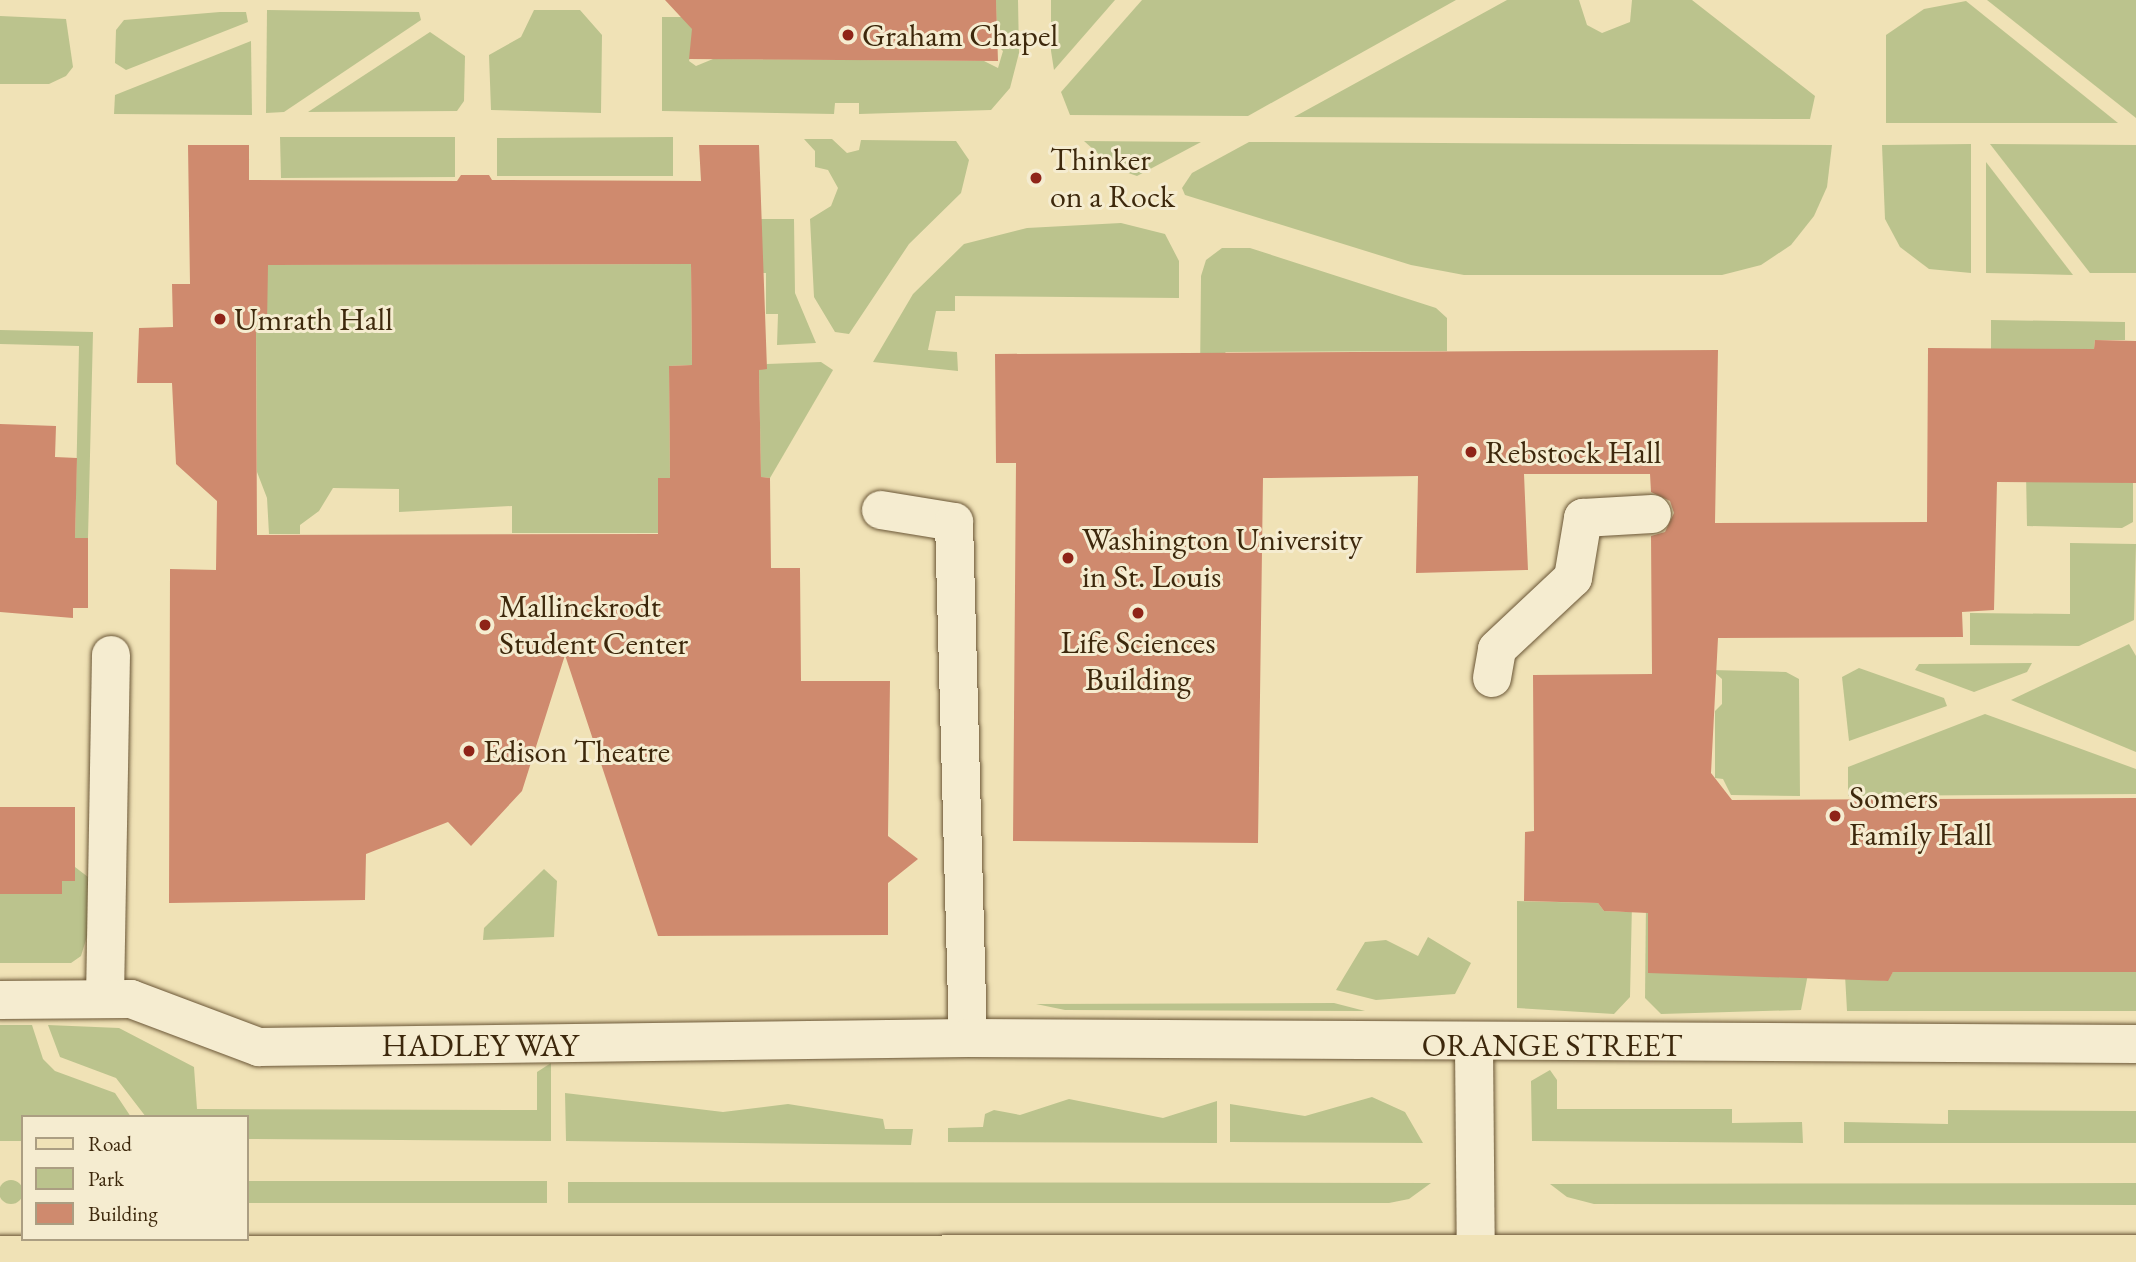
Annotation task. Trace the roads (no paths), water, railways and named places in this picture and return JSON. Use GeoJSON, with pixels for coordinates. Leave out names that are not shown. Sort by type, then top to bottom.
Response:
{"type":"FeatureCollection","features":[{"type":"Feature","properties":{"kind":"main road"},"geometry":{"type":"LineString","coordinates":[[0,1255],[1476,1255],[1609,1258],[2044,1258],[2136,1254]]}},
{"type":"Feature","properties":{"kind":"lane"},"geometry":{"type":"LineString","coordinates":[[881,510],[954,522],[968,1038]]}},
{"type":"Feature","properties":{"kind":"lane"},"geometry":{"type":"LineString","coordinates":[[1492,678],[1497,649],[1573,578],[1583,518],[1652,514]]}},
{"type":"Feature","properties":{"kind":"lane"},"geometry":{"type":"LineString","coordinates":[[105,998],[111,655]]}},
{"type":"Feature","properties":{"kind":"lane","name":"HADLEY WAY"},"geometry":{"type":"LineString","coordinates":[[0,1000],[131,999],[259,1047],[968,1038]]}},
{"type":"Feature","properties":{"kind":"lane","name":"ORANGE STREET"},"geometry":{"type":"LineString","coordinates":[[968,1038],[1474,1045],[2136,1044]]}},
{"type":"Feature","properties":{"kind":"lane"},"geometry":{"type":"LineString","coordinates":[[1474,1045],[1476,1255]]}},
{"type":"Feature","properties":{"kind":"place","name":"Graham Chapel"},"geometry":{"type":"Point","coordinates":[848,35]}},
{"type":"Feature","properties":{"kind":"place","name":"Thinker on a Rock"},"geometry":{"type":"Point","coordinates":[1036,178]}},
{"type":"Feature","properties":{"kind":"place","name":"Umrath Hall"},"geometry":{"type":"Point","coordinates":[220,319]}},
{"type":"Feature","properties":{"kind":"place","name":"Rebstock Hall"},"geometry":{"type":"Point","coordinates":[1471,452]}},
{"type":"Feature","properties":{"kind":"place","name":"Washington University in St. Louis"},"geometry":{"type":"Point","coordinates":[1068,558]}},
{"type":"Feature","properties":{"kind":"place","name":"Life Sciences Building"},"geometry":{"type":"Point","coordinates":[1138,613]}},
{"type":"Feature","properties":{"kind":"place","name":"Mallinckrodt Student Center"},"geometry":{"type":"Point","coordinates":[485,625]}},
{"type":"Feature","properties":{"kind":"place","name":"Edison Theatre"},"geometry":{"type":"Point","coordinates":[469,751]}},
{"type":"Feature","properties":{"kind":"place","name":"Somers Family Hall"},"geometry":{"type":"Point","coordinates":[1835,816]}}]}
